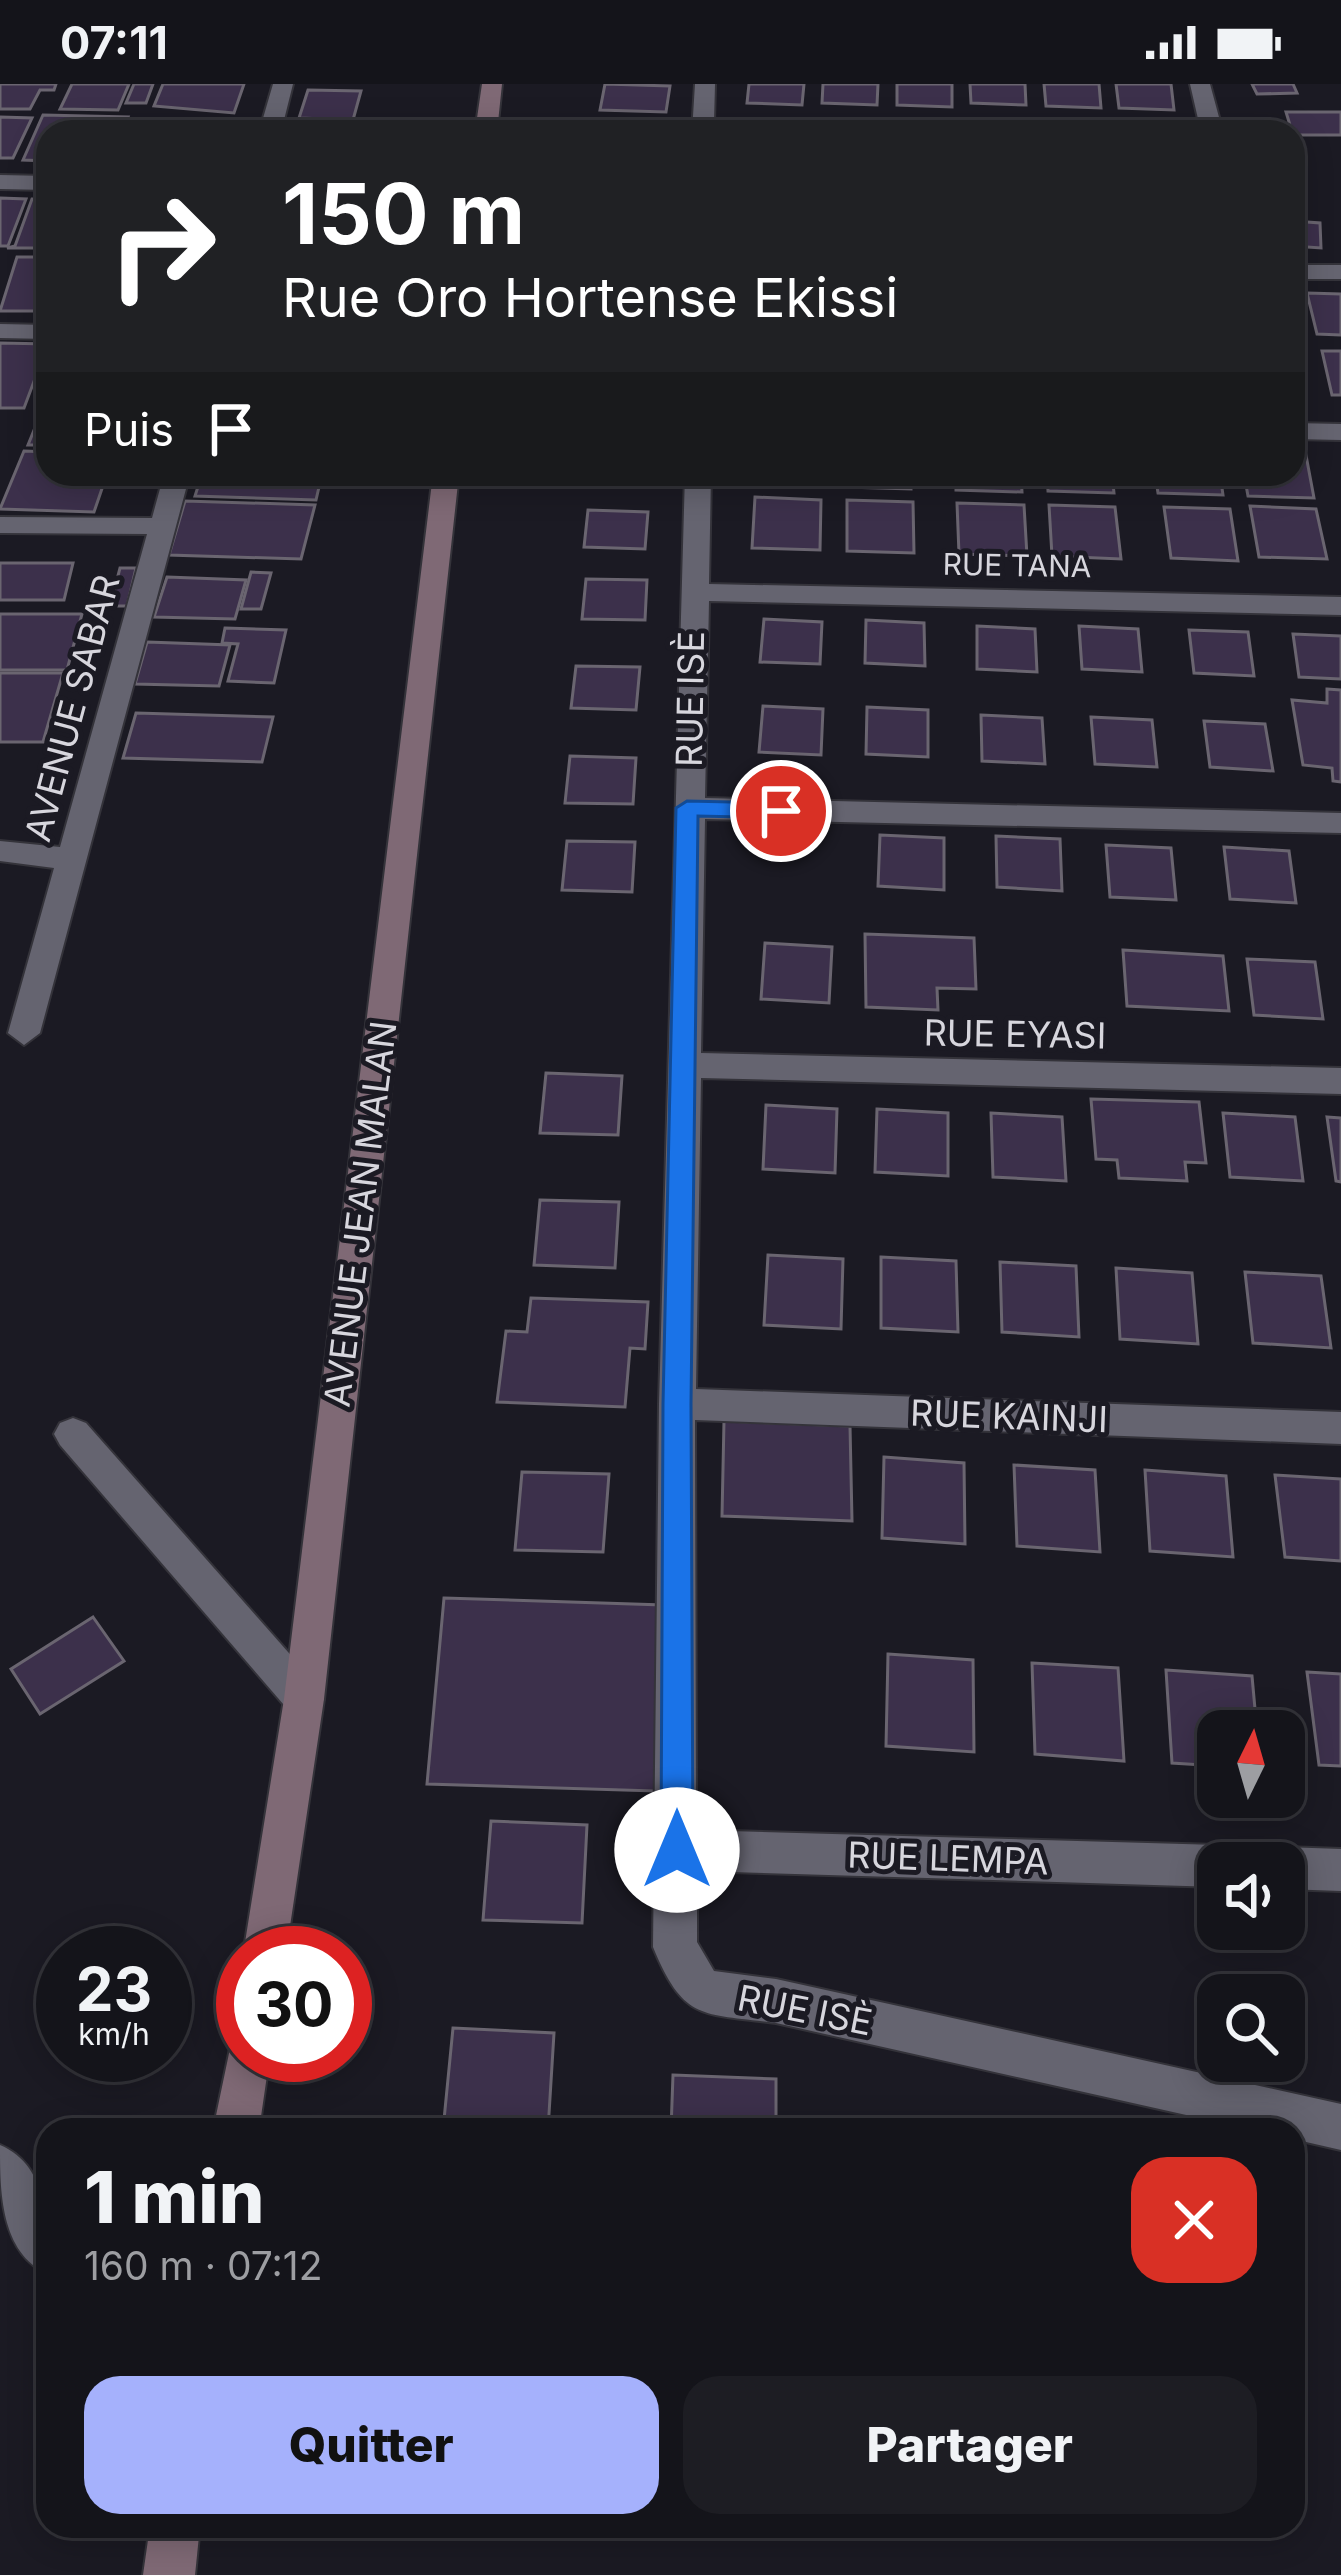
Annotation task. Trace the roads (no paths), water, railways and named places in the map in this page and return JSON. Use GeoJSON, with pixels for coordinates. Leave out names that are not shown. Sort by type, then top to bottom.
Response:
{"type":"FeatureCollection","features":[{"type":"Feature","properties":{"kind":"main road"},"geometry":{"type":"LineString","coordinates":[[488,120],[492,84]]}},
{"type":"Feature","properties":{"kind":"main road","name":"AVENUE JEAN MALAN"},"geometry":{"type":"LineString","coordinates":[[268,1926],[304,1699],[445,486]]}},
{"type":"Feature","properties":{"kind":"main road"},"geometry":{"type":"LineString","coordinates":[[238,2118],[244,2082]]}},
{"type":"Feature","properties":{"kind":"main road"},"geometry":{"type":"LineString","coordinates":[[169,2575],[174,2538]]}},
{"type":"Feature","properties":{"kind":"street"},"geometry":{"type":"LineString","coordinates":[[274,120],[284,84]]}},
{"type":"Feature","properties":{"kind":"street"},"geometry":{"type":"LineString","coordinates":[[703,120],[705,84]]}},
{"type":"Feature","properties":{"kind":"street"},"geometry":{"type":"LineString","coordinates":[[1201,84],[1209,120]]}},
{"type":"Feature","properties":{"kind":"street"},"geometry":{"type":"LineString","coordinates":[[0,182],[36,183]]}},
{"type":"Feature","properties":{"kind":"street"},"geometry":{"type":"LineString","coordinates":[[1305,272],[1341,272]]}},
{"type":"Feature","properties":{"kind":"street"},"geometry":{"type":"LineString","coordinates":[[0,331],[36,332]]}},
{"type":"Feature","properties":{"kind":"street"},"geometry":{"type":"LineString","coordinates":[[1305,430],[1341,432]]}},
{"type":"Feature","properties":{"kind":"street","name":"AVENUE SABAR"},"geometry":{"type":"LineString","coordinates":[[24,1033],[174,486]]}},
{"type":"Feature","properties":{"kind":"street","name":"RUE ISÈ"},"geometry":{"type":"LineString","coordinates":[[697,486],[677,1404],[675,1947],[701,1990],[798,2006],[1301,2118]]}},
{"type":"Feature","properties":{"kind":"street"},"geometry":{"type":"LineString","coordinates":[[0,525],[163,526]]}},
{"type":"Feature","properties":{"kind":"street","name":"RUE TANA"},"geometry":{"type":"LineString","coordinates":[[692,592],[1341,606]]}},
{"type":"Feature","properties":{"kind":"street"},"geometry":{"type":"LineString","coordinates":[[687,808],[1341,823]]}},
{"type":"Feature","properties":{"kind":"street"},"geometry":{"type":"LineString","coordinates":[[0,851],[72,859]]}},
{"type":"Feature","properties":{"kind":"street","name":"RUE EYASI"},"geometry":{"type":"LineString","coordinates":[[686,1065],[1341,1081]]}},
{"type":"Feature","properties":{"kind":"street","name":"RUE KAINJI"},"geometry":{"type":"LineString","coordinates":[[677,1404],[1341,1427]]}},
{"type":"Feature","properties":{"kind":"street"},"geometry":{"type":"LineString","coordinates":[[73,1434],[304,1699]]}},
{"type":"Feature","properties":{"kind":"street","name":"RUE LEMPA"},"geometry":{"type":"LineString","coordinates":[[677,1850],[1197,1865]]}},
{"type":"Feature","properties":{"kind":"street"},"geometry":{"type":"LineString","coordinates":[[1305,1869],[1341,1870]]}},
{"type":"Feature","properties":{"kind":"street","name":"RUE ISÈ"},"geometry":{"type":"LineString","coordinates":[[1305,2119],[1341,2127]]}},
{"type":"Feature","properties":{"kind":"street"},"geometry":{"type":"LineString","coordinates":[[0,2168],[36,2230]]}}]}
